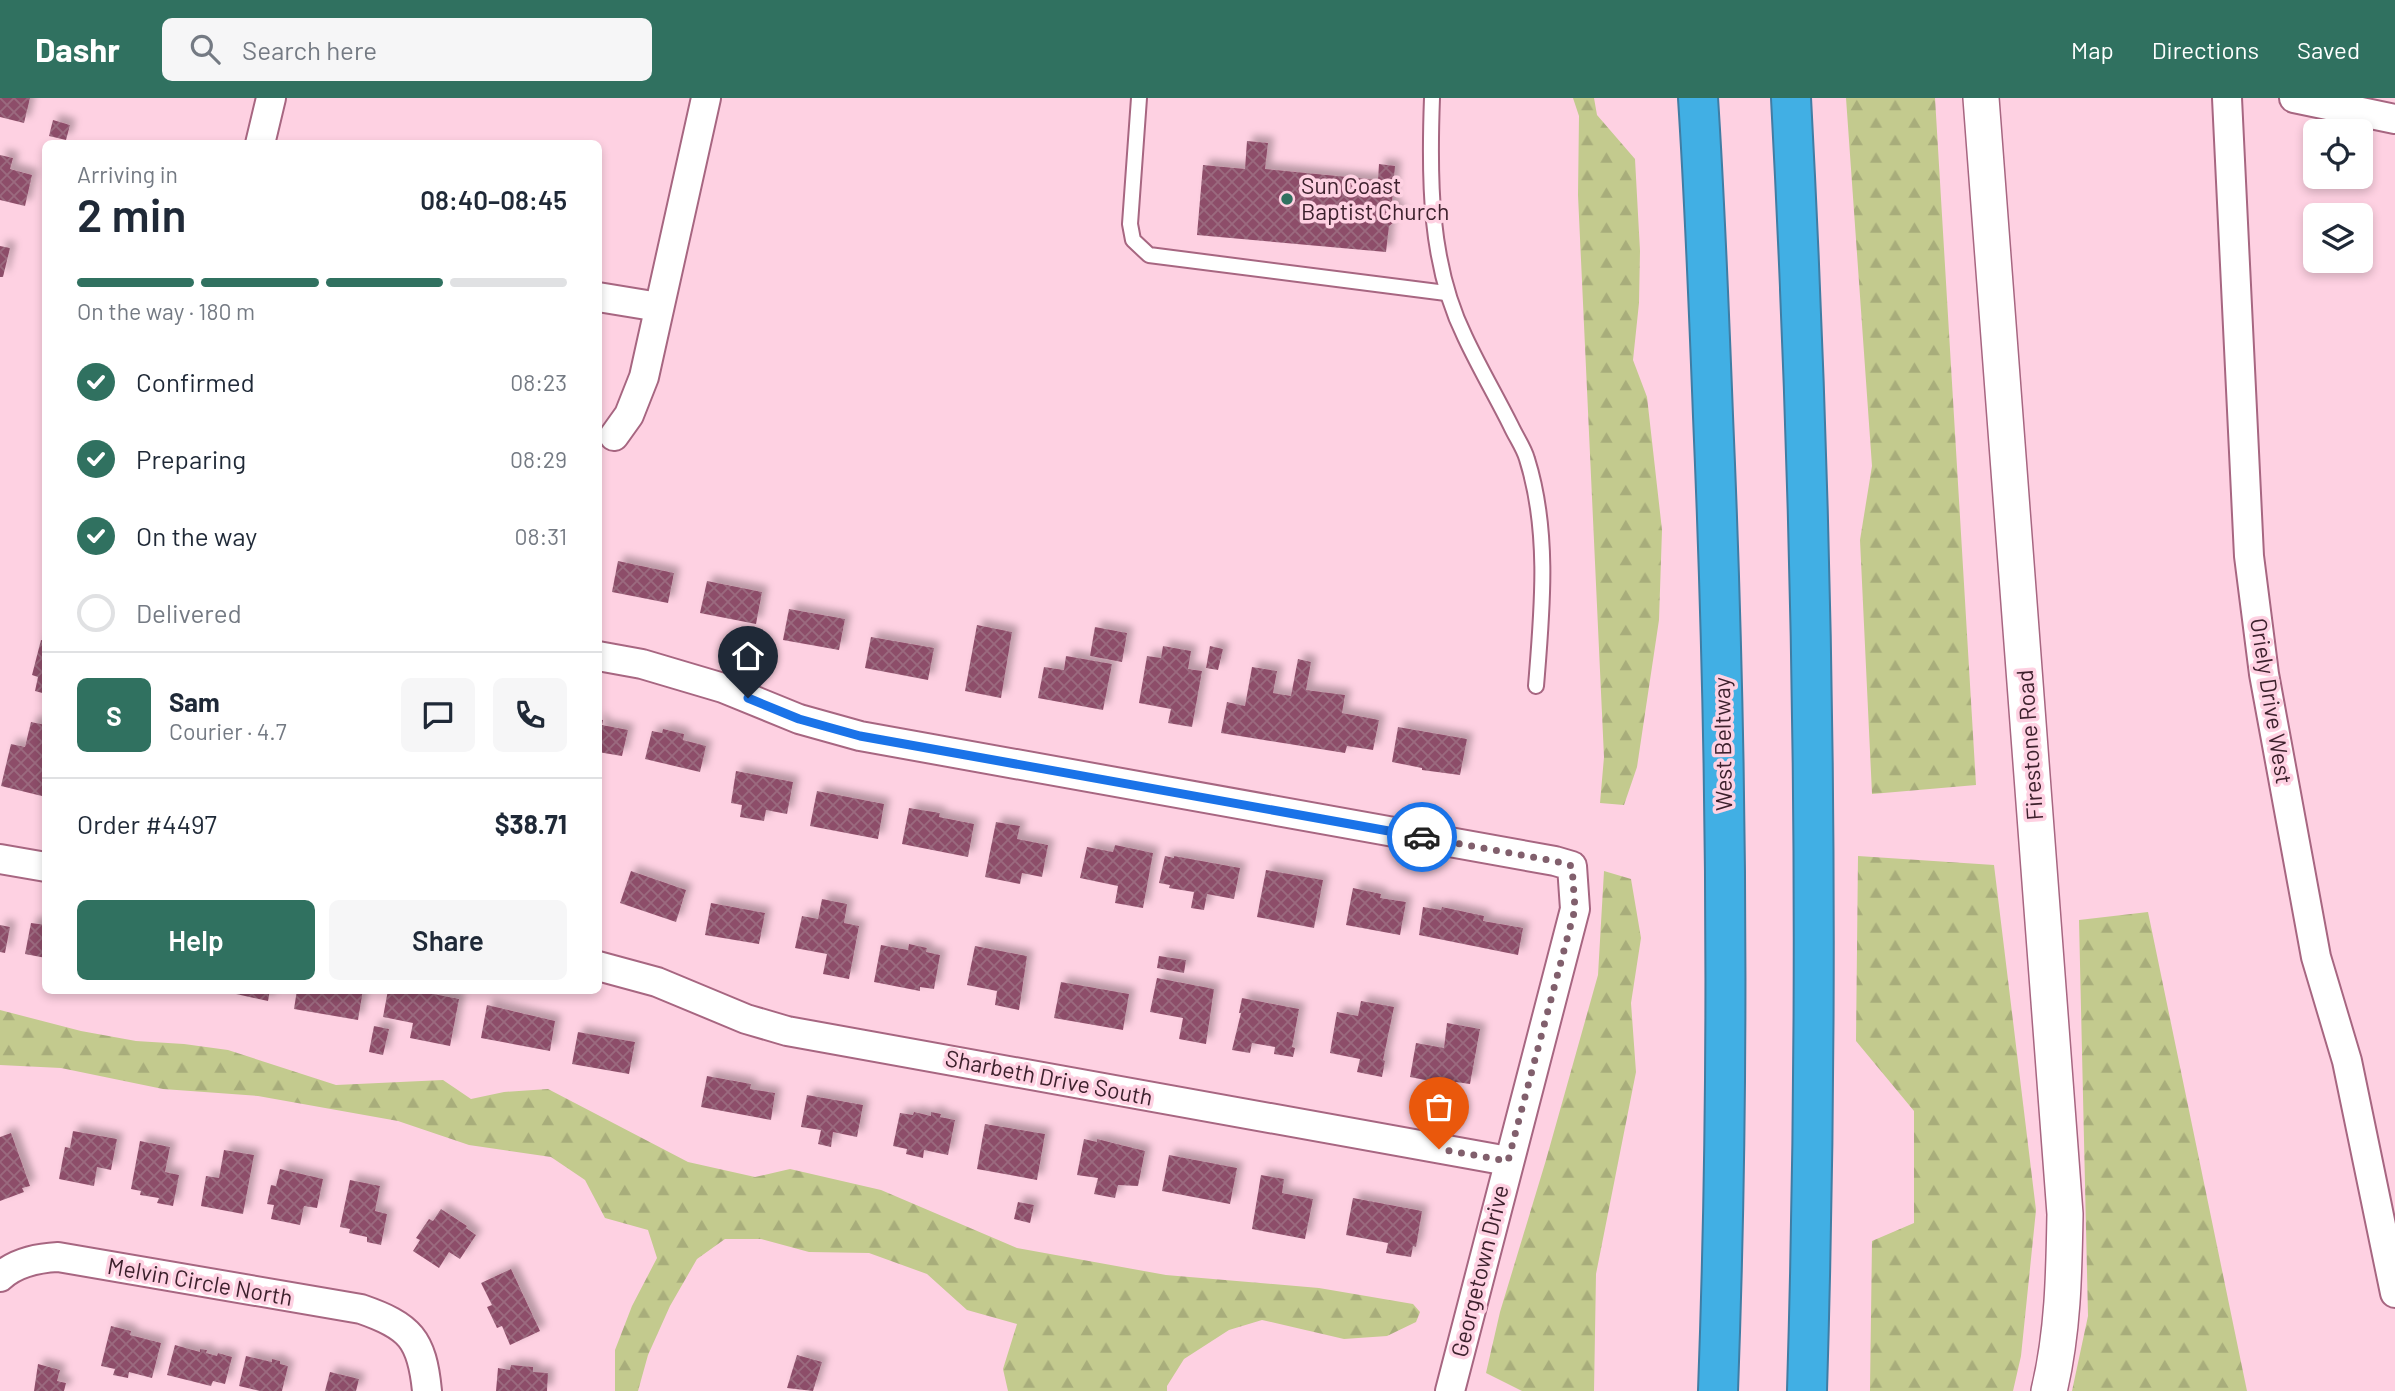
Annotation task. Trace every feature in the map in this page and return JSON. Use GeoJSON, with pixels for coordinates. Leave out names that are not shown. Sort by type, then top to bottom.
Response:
{"type":"FeatureCollection","features":[{"type":"Feature","properties":{"kind":"highway","name":"West Beltway"},"geometry":{"type":"LineString","coordinates":[[1698,98],[1719,547],[1724,806],[1725,1202],[1718,1391]]}},
{"type":"Feature","properties":{"kind":"highway"},"geometry":{"type":"LineString","coordinates":[[1791,98],[1801,285],[1811,604],[1815,871],[1812,1225],[1807,1391]]}},
{"type":"Feature","properties":{"kind":"street"},"geometry":{"type":"LineString","coordinates":[[262,140],[271,98]]}},
{"type":"Feature","properties":{"kind":"street"},"geometry":{"type":"LineString","coordinates":[[614,436],[629,415],[644,377],[706,98]]}},
{"type":"Feature","properties":{"kind":"street","name":"Firestone Road"},"geometry":{"type":"LineString","coordinates":[[1981,98],[2065,1214],[2064,1287],[2049,1391]]}},
{"type":"Feature","properties":{"kind":"street","name":"Oriely Drive West"},"geometry":{"type":"LineString","coordinates":[[2227,98],[2249,556],[2264,674],[2316,957],[2347,1060],[2395,1293]]}},
{"type":"Feature","properties":{"kind":"street"},"geometry":{"type":"LineString","coordinates":[[2294,98],[2395,120]]}},
{"type":"Feature","properties":{"kind":"street"},"geometry":{"type":"LineString","coordinates":[[602,297],[659,307]]}},
{"type":"Feature","properties":{"kind":"street","name":"Georgetown Drive"},"geometry":{"type":"LineString","coordinates":[[602,657],[642,664],[723,688],[799,719],[860,736],[1572,866],[1575,909],[1450,1391]]}},
{"type":"Feature","properties":{"kind":"street"},"geometry":{"type":"LineString","coordinates":[[0,859],[42,866]]}},
{"type":"Feature","properties":{"kind":"street","name":"Sharbeth Drive South"},"geometry":{"type":"LineString","coordinates":[[602,967],[657,982],[746,1019],[787,1031],[1508,1161]]}},
{"type":"Feature","properties":{"kind":"street","name":"Melvin Circle North"},"geometry":{"type":"LineString","coordinates":[[1,1276],[33,1261],[58,1257],[361,1309],[398,1325],[409,1335],[424,1364],[427,1391]]}},
{"type":"Feature","properties":{"kind":"lane"},"geometry":{"type":"LineString","coordinates":[[1139,98],[1130,224],[1133,240],[1149,255],[1446,293]]}},
{"type":"Feature","properties":{"kind":"lane"},"geometry":{"type":"LineString","coordinates":[[1432,98],[1432,191],[1446,293],[1464,335],[1527,458],[1537,505],[1541,544],[1542,609],[1536,686]]}},
{"type":"Feature","properties":{"kind":"green space"},"geometry":{"type":"Polygon","coordinates":[[[1573,98],[1594,98],[1597,115],[1635,159],[1640,251],[1639,303],[1633,360],[1647,397],[1662,530],[1659,620],[1637,767],[1624,805],[1600,803],[1604,757],[1578,195],[1579,116],[1573,98]]]}},
{"type":"Feature","properties":{"kind":"green space"},"geometry":{"type":"Polygon","coordinates":[[[1846,98],[1935,98],[1976,785],[1872,794],[1860,540],[1872,466],[1846,98]]]}},
{"type":"Feature","properties":{"kind":"green space"},"geometry":{"type":"Polygon","coordinates":[[[1858,856],[1994,865],[2036,1210],[2021,1356],[2013,1391],[1870,1391],[1872,1241],[1914,1223],[1914,1111],[1856,1041],[1858,856]]]}},
{"type":"Feature","properties":{"kind":"green space"},"geometry":{"type":"Polygon","coordinates":[[[1604,871],[1631,879],[1641,938],[1631,1003],[1636,1072],[1596,1274],[1594,1391],[1522,1391],[1486,1373],[1500,1312],[1598,975],[1604,871]]]}},
{"type":"Feature","properties":{"kind":"green space"},"geometry":{"type":"Polygon","coordinates":[[[2148,912],[2247,1391],[2072,1391],[2088,1316],[2079,920],[2148,912]]]}},
{"type":"Feature","properties":{"kind":"green space"},"geometry":{"type":"Polygon","coordinates":[[[0,1010],[81,1031],[136,1041],[228,1050],[336,1085],[443,1080],[471,1099],[504,1092],[548,1089],[688,1162],[755,1177],[790,1169],[881,1190],[1017,1248],[1166,1275],[1319,1288],[1413,1304],[1420,1312],[1416,1322],[1387,1336],[1344,1339],[1262,1320],[1229,1330],[1184,1359],[1167,1386],[1167,1391],[1008,1391],[1003,1369],[1017,1324],[967,1310],[927,1274],[869,1253],[809,1252],[761,1239],[725,1239],[697,1259],[670,1306],[648,1355],[638,1391],[615,1391],[615,1350],[632,1306],[657,1258],[648,1230],[605,1218],[585,1180],[551,1157],[469,1145],[398,1121],[258,1096],[163,1089],[61,1068],[0,1065],[0,1010]]]}},
{"type":"Feature","properties":{"kind":"building"},"geometry":{"type":"Polygon","coordinates":[[[0,98],[30,98],[24,123],[0,117],[0,98]]]}},
{"type":"Feature","properties":{"kind":"building"},"geometry":{"type":"Polygon","coordinates":[[[53,120],[70,125],[66,140],[49,136],[53,120]]]}},
{"type":"Feature","properties":{"kind":"building"},"geometry":{"type":"Polygon","coordinates":[[[1247,141],[1268,143],[1265,169],[1378,180],[1379,164],[1395,166],[1392,202],[1402,216],[1389,226],[1386,252],[1197,235],[1203,165],[1245,169],[1247,141]]]}},
{"type":"Feature","properties":{"kind":"building"},"geometry":{"type":"Polygon","coordinates":[[[0,155],[13,158],[10,169],[32,175],[25,206],[0,200],[0,155]]]}},
{"type":"Feature","properties":{"kind":"building"},"geometry":{"type":"Polygon","coordinates":[[[0,246],[10,248],[3,277],[0,277],[0,246]]]}},
{"type":"Feature","properties":{"kind":"building"},"geometry":{"type":"Polygon","coordinates":[[[618,561],[674,573],[668,603],[612,592],[618,561]]]}},
{"type":"Feature","properties":{"kind":"building"},"geometry":{"type":"Polygon","coordinates":[[[707,581],[762,592],[756,624],[700,613],[707,581]]]}},
{"type":"Feature","properties":{"kind":"building"},"geometry":{"type":"Polygon","coordinates":[[[789,609],[845,619],[839,650],[783,640],[789,609]]]}},
{"type":"Feature","properties":{"kind":"building"},"geometry":{"type":"Polygon","coordinates":[[[977,625],[1012,632],[1001,698],[965,691],[977,625]]]}},
{"type":"Feature","properties":{"kind":"building"},"geometry":{"type":"Polygon","coordinates":[[[1095,627],[1127,633],[1122,662],[1090,656],[1095,627]]]}},
{"type":"Feature","properties":{"kind":"building"},"geometry":{"type":"Polygon","coordinates":[[[871,637],[934,648],[928,680],[865,668],[871,637]]]}},
{"type":"Feature","properties":{"kind":"building"},"geometry":{"type":"Polygon","coordinates":[[[42,640],[42,693],[35,691],[38,677],[32,675],[42,640]]]}},
{"type":"Feature","properties":{"kind":"building"},"geometry":{"type":"Polygon","coordinates":[[[1163,646],[1191,651],[1188,669],[1202,671],[1192,727],[1168,723],[1171,709],[1139,703],[1147,656],[1161,658],[1163,646]]]}},
{"type":"Feature","properties":{"kind":"building"},"geometry":{"type":"Polygon","coordinates":[[[1210,646],[1223,649],[1218,670],[1206,668],[1210,646]]]}},
{"type":"Feature","properties":{"kind":"building"},"geometry":{"type":"Polygon","coordinates":[[[1066,656],[1112,664],[1103,710],[1038,698],[1044,667],[1064,670],[1066,656]]]}},
{"type":"Feature","properties":{"kind":"building"},"geometry":{"type":"Polygon","coordinates":[[[1298,659],[1311,662],[1306,690],[1345,695],[1342,713],[1379,720],[1373,750],[1347,746],[1345,753],[1221,733],[1227,702],[1245,706],[1252,667],[1277,671],[1273,693],[1291,696],[1298,659]]]}},
{"type":"Feature","properties":{"kind":"building"},"geometry":{"type":"Polygon","coordinates":[[[31,722],[42,724],[42,796],[1,786],[11,744],[25,747],[31,722]]]}},
{"type":"Feature","properties":{"kind":"building"},"geometry":{"type":"Polygon","coordinates":[[[602,725],[628,730],[622,756],[602,753],[602,725]]]}},
{"type":"Feature","properties":{"kind":"building"},"geometry":{"type":"Polygon","coordinates":[[[1398,727],[1467,739],[1460,775],[1422,770],[1392,762],[1398,727]]]}},
{"type":"Feature","properties":{"kind":"building"},"geometry":{"type":"Polygon","coordinates":[[[663,729],[684,734],[683,740],[706,746],[700,772],[645,759],[652,731],[662,733],[663,729]]]}},
{"type":"Feature","properties":{"kind":"building"},"geometry":{"type":"Polygon","coordinates":[[[736,771],[793,782],[787,814],[766,810],[764,821],[740,817],[742,805],[731,803],[736,771]]]}},
{"type":"Feature","properties":{"kind":"building"},"geometry":{"type":"Polygon","coordinates":[[[817,791],[884,804],[878,839],[810,826],[817,791]]]}},
{"type":"Feature","properties":{"kind":"building"},"geometry":{"type":"Polygon","coordinates":[[[909,808],[940,813],[939,817],[974,824],[968,857],[902,844],[909,808]]]}},
{"type":"Feature","properties":{"kind":"building"},"geometry":{"type":"Polygon","coordinates":[[[996,822],[1020,826],[1017,839],[1048,845],[1042,877],[1022,873],[1020,884],[985,877],[996,822]]]}},
{"type":"Feature","properties":{"kind":"building"},"geometry":{"type":"Polygon","coordinates":[[[1115,845],[1153,853],[1143,908],[1115,903],[1118,886],[1080,878],[1087,847],[1113,852],[1115,845]]]}},
{"type":"Feature","properties":{"kind":"building"},"geometry":{"type":"Polygon","coordinates":[[[1165,856],[1240,868],[1234,899],[1207,894],[1204,910],[1191,908],[1194,892],[1169,888],[1170,885],[1159,883],[1165,856]]]}},
{"type":"Feature","properties":{"kind":"building"},"geometry":{"type":"Polygon","coordinates":[[[1266,870],[1323,880],[1314,928],[1257,917],[1266,870]]]}},
{"type":"Feature","properties":{"kind":"building"},"geometry":{"type":"Polygon","coordinates":[[[631,871],[686,890],[676,922],[620,903],[631,871]]]}},
{"type":"Feature","properties":{"kind":"building"},"geometry":{"type":"Polygon","coordinates":[[[1353,888],[1381,894],[1380,898],[1406,902],[1400,935],[1346,925],[1353,888]]]}},
{"type":"Feature","properties":{"kind":"building"},"geometry":{"type":"Polygon","coordinates":[[[822,899],[847,904],[844,923],[859,926],[849,979],[823,974],[827,954],[795,948],[802,916],[818,919],[822,899]]]}},
{"type":"Feature","properties":{"kind":"building"},"geometry":{"type":"Polygon","coordinates":[[[711,903],[765,913],[759,944],[705,935],[711,903]]]}},
{"type":"Feature","properties":{"kind":"building"},"geometry":{"type":"Polygon","coordinates":[[[1423,907],[1441,910],[1442,907],[1484,916],[1483,921],[1523,928],[1518,955],[1419,935],[1423,907]]]}},
{"type":"Feature","properties":{"kind":"building"},"geometry":{"type":"Polygon","coordinates":[[[31,923],[42,924],[42,957],[25,954],[31,923]]]}},
{"type":"Feature","properties":{"kind":"building"},"geometry":{"type":"Polygon","coordinates":[[[0,925],[10,927],[5,953],[0,952],[0,925]]]}},
{"type":"Feature","properties":{"kind":"building"},"geometry":{"type":"Polygon","coordinates":[[[909,944],[927,948],[926,952],[940,955],[934,989],[920,987],[920,991],[874,982],[881,945],[908,950],[909,944]]]}},
{"type":"Feature","properties":{"kind":"building"},"geometry":{"type":"Polygon","coordinates":[[[975,946],[1027,956],[1019,1010],[995,1005],[997,991],[967,985],[975,946]]]}},
{"type":"Feature","properties":{"kind":"building"},"geometry":{"type":"Polygon","coordinates":[[[1159,956],[1186,960],[1184,973],[1157,968],[1159,956]]]}},
{"type":"Feature","properties":{"kind":"building"},"geometry":{"type":"Polygon","coordinates":[[[1157,978],[1214,989],[1206,1044],[1179,1039],[1183,1018],[1150,1012],[1157,978]]]}},
{"type":"Feature","properties":{"kind":"building"},"geometry":{"type":"Polygon","coordinates":[[[1061,982],[1129,994],[1123,1030],[1054,1018],[1061,982]]]}},
{"type":"Feature","properties":{"kind":"building"},"geometry":{"type":"Polygon","coordinates":[[[236,994],[269,994],[268,1001],[236,994]]]}},
{"type":"Feature","properties":{"kind":"building"},"geometry":{"type":"Polygon","coordinates":[[[296,994],[362,994],[358,1020],[294,1009],[296,994]]]}},
{"type":"Feature","properties":{"kind":"building"},"geometry":{"type":"Polygon","coordinates":[[[387,994],[433,994],[459,999],[450,1046],[410,1038],[413,1023],[383,1017],[387,994]]]}},
{"type":"Feature","properties":{"kind":"building"},"geometry":{"type":"Polygon","coordinates":[[[1242,998],[1299,1009],[1292,1047],[1295,1048],[1293,1057],[1274,1054],[1275,1047],[1252,1043],[1250,1053],[1232,1050],[1242,998]]]}},
{"type":"Feature","properties":{"kind":"building"},"geometry":{"type":"Polygon","coordinates":[[[1361,1001],[1394,1007],[1382,1077],[1357,1072],[1360,1059],[1330,1053],[1337,1012],[1358,1016],[1361,1001]]]}},
{"type":"Feature","properties":{"kind":"building"},"geometry":{"type":"Polygon","coordinates":[[[487,1005],[555,1021],[550,1051],[481,1038],[487,1005]]]}},
{"type":"Feature","properties":{"kind":"building"},"geometry":{"type":"Polygon","coordinates":[[[1447,1023],[1480,1029],[1470,1084],[1456,1082],[1456,1086],[1410,1077],[1416,1043],[1444,1048],[1447,1023]]]}},
{"type":"Feature","properties":{"kind":"building"},"geometry":{"type":"Polygon","coordinates":[[[374,1026],[389,1029],[383,1055],[369,1052],[374,1026]]]}},
{"type":"Feature","properties":{"kind":"building"},"geometry":{"type":"Polygon","coordinates":[[[578,1032],[635,1042],[629,1074],[572,1064],[578,1032]]]}},
{"type":"Feature","properties":{"kind":"building"},"geometry":{"type":"Polygon","coordinates":[[[707,1076],[751,1084],[750,1089],[775,1093],[771,1120],[701,1107],[707,1076]]]}},
{"type":"Feature","properties":{"kind":"building"},"geometry":{"type":"Polygon","coordinates":[[[807,1095],[863,1105],[857,1137],[833,1132],[831,1147],[818,1144],[821,1130],[801,1127],[807,1095]]]}},
{"type":"Feature","properties":{"kind":"building"},"geometry":{"type":"Polygon","coordinates":[[[914,1112],[931,1116],[931,1112],[955,1120],[948,1155],[924,1150],[923,1158],[906,1154],[907,1149],[893,1146],[900,1113],[913,1115],[914,1112]]]}},
{"type":"Feature","properties":{"kind":"building"},"geometry":{"type":"Polygon","coordinates":[[[985,1124],[1045,1134],[1037,1180],[977,1169],[985,1124]]]}},
{"type":"Feature","properties":{"kind":"building"},"geometry":{"type":"Polygon","coordinates":[[[73,1131],[117,1139],[111,1170],[97,1167],[94,1186],[59,1179],[65,1147],[70,1148],[73,1131]]]}},
{"type":"Feature","properties":{"kind":"building"},"geometry":{"type":"Polygon","coordinates":[[[11,1133],[30,1186],[22,1188],[24,1192],[0,1201],[0,1137],[11,1133]]]}},
{"type":"Feature","properties":{"kind":"building"},"geometry":{"type":"Polygon","coordinates":[[[1084,1139],[1097,1142],[1097,1139],[1145,1151],[1138,1186],[1118,1185],[1115,1198],[1094,1194],[1098,1178],[1077,1175],[1084,1139]]]}},
{"type":"Feature","properties":{"kind":"building"},"geometry":{"type":"Polygon","coordinates":[[[140,1141],[170,1147],[165,1172],[179,1175],[173,1206],[157,1203],[159,1198],[140,1195],[141,1191],[131,1189],[140,1141]]]}},
{"type":"Feature","properties":{"kind":"building"},"geometry":{"type":"Polygon","coordinates":[[[224,1150],[254,1155],[243,1214],[201,1206],[206,1176],[219,1178],[224,1150]]]}},
{"type":"Feature","properties":{"kind":"building"},"geometry":{"type":"Polygon","coordinates":[[[1169,1155],[1237,1168],[1230,1204],[1162,1191],[1169,1155]]]}},
{"type":"Feature","properties":{"kind":"building"},"geometry":{"type":"Polygon","coordinates":[[[280,1169],[323,1179],[317,1208],[304,1206],[300,1225],[271,1219],[274,1205],[267,1204],[271,1185],[276,1186],[280,1169]]]}},
{"type":"Feature","properties":{"kind":"building"},"geometry":{"type":"Polygon","coordinates":[[[1261,1175],[1284,1179],[1282,1193],[1313,1199],[1305,1239],[1252,1229],[1261,1175]]]}},
{"type":"Feature","properties":{"kind":"building"},"geometry":{"type":"Polygon","coordinates":[[[350,1180],[380,1186],[375,1211],[387,1214],[381,1245],[367,1242],[367,1237],[349,1233],[350,1229],[340,1227],[350,1180]]]}},
{"type":"Feature","properties":{"kind":"building"},"geometry":{"type":"Polygon","coordinates":[[[1353,1198],[1422,1211],[1416,1247],[1413,1246],[1411,1257],[1386,1253],[1388,1243],[1346,1235],[1353,1198]]]}},
{"type":"Feature","properties":{"kind":"building"},"geometry":{"type":"Polygon","coordinates":[[[1018,1202],[1034,1205],[1030,1223],[1014,1219],[1018,1202]]]}},
{"type":"Feature","properties":{"kind":"building"},"geometry":{"type":"Polygon","coordinates":[[[441,1209],[476,1235],[460,1259],[449,1252],[439,1268],[413,1251],[420,1240],[416,1238],[429,1219],[433,1221],[441,1209]]]}},
{"type":"Feature","properties":{"kind":"building"},"geometry":{"type":"Polygon","coordinates":[[[511,1269],[540,1331],[510,1345],[502,1326],[497,1328],[487,1307],[492,1305],[481,1283],[511,1269]]]}},
{"type":"Feature","properties":{"kind":"building"},"geometry":{"type":"Polygon","coordinates":[[[111,1326],[131,1331],[130,1335],[161,1343],[152,1378],[129,1372],[128,1378],[113,1375],[115,1369],[101,1366],[111,1326]]]}},
{"type":"Feature","properties":{"kind":"building"},"geometry":{"type":"Polygon","coordinates":[[[175,1345],[200,1352],[200,1349],[207,1350],[206,1353],[217,1356],[218,1353],[232,1357],[225,1384],[213,1381],[211,1386],[167,1375],[175,1345]]]}},
{"type":"Feature","properties":{"kind":"building"},"geometry":{"type":"Polygon","coordinates":[[[797,1355],[822,1362],[813,1391],[787,1388],[797,1355]]]}},
{"type":"Feature","properties":{"kind":"building"},"geometry":{"type":"Polygon","coordinates":[[[246,1356],[272,1362],[272,1359],[288,1366],[282,1391],[260,1391],[239,1386],[246,1356]]]}},
{"type":"Feature","properties":{"kind":"building"},"geometry":{"type":"Polygon","coordinates":[[[38,1364],[60,1370],[57,1381],[66,1383],[64,1391],[34,1391],[38,1364]]]}},
{"type":"Feature","properties":{"kind":"building"},"geometry":{"type":"Polygon","coordinates":[[[511,1365],[533,1367],[533,1372],[548,1373],[547,1391],[496,1391],[498,1368],[510,1370],[511,1365]]]}},
{"type":"Feature","properties":{"kind":"building"},"geometry":{"type":"Polygon","coordinates":[[[330,1372],[359,1379],[356,1391],[325,1391],[330,1372]]]}},
{"type":"Feature","properties":{"kind":"way so far"},"geometry":{"type":"LineString","coordinates":[[1422,837],[1572,866],[1575,909],[1508,1161],[1439,1149]]}},
{"type":"Feature","properties":{"kind":"place","name":"Sun Coast Baptist Church"},"geometry":{"type":"Point","coordinates":[1287,199]}},
{"type":"Feature","properties":{"kind":"route"},"geometry":{"type":"LineString","coordinates":[[748,698],[822,727],[860,736],[1422,837]]}}]}
